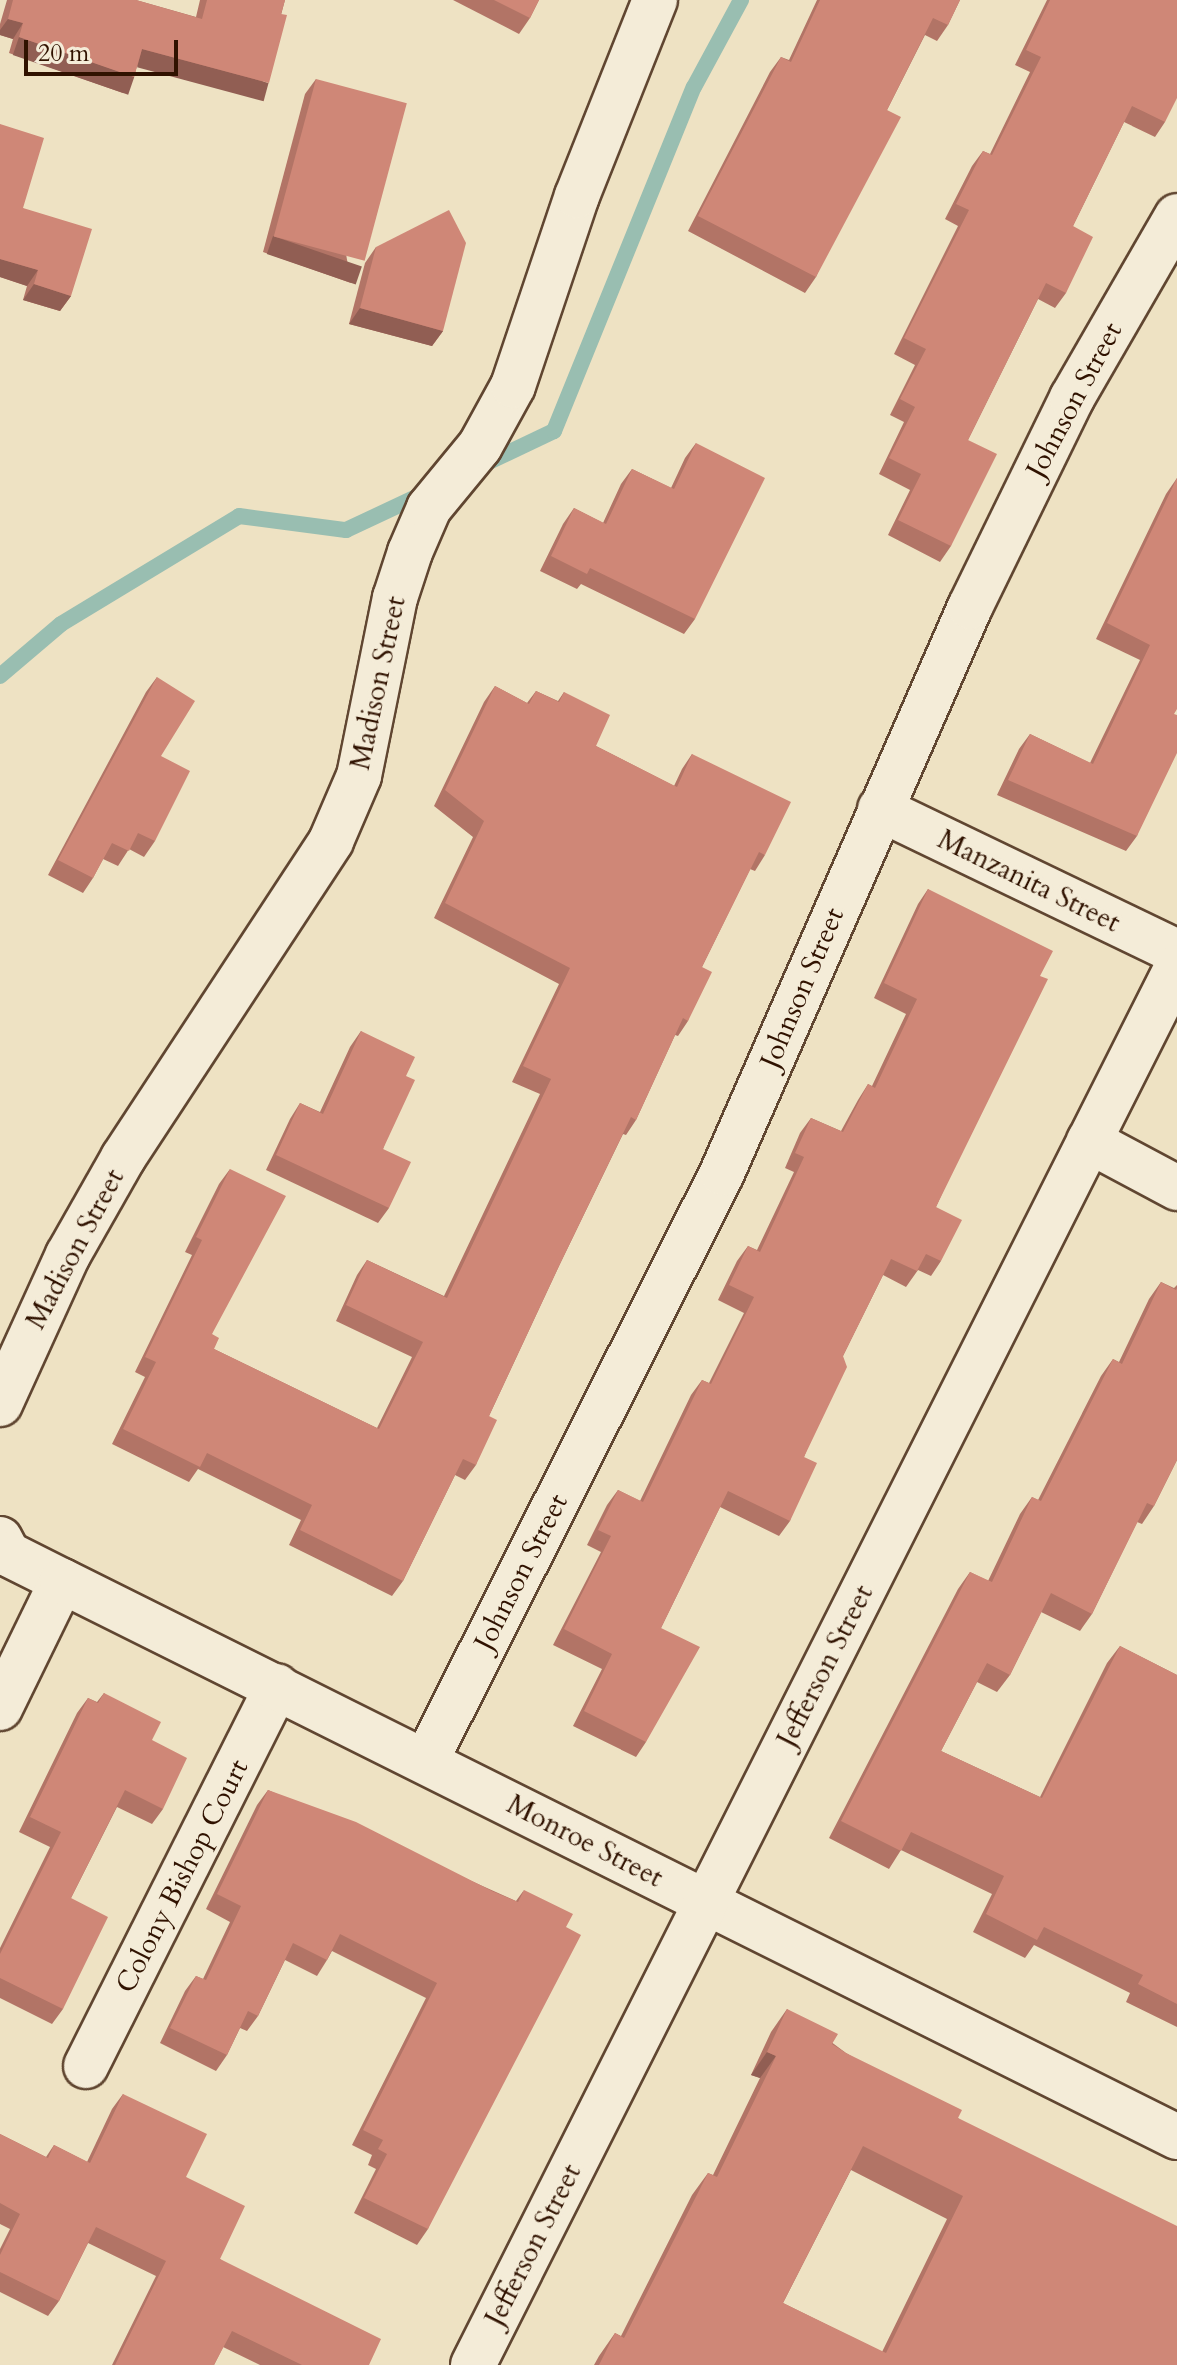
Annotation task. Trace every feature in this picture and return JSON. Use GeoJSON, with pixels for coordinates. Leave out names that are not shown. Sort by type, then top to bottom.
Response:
{"type":"FeatureCollection","features":[{"type":"Feature","properties":{"kind":"street","name":"Madison Street"},"geometry":{"type":"LineString","coordinates":[[4,1390],[123,1158],[331,841],[359,776],[395,598],[410,552],[429,508],[480,446],[513,386],[577,196],[655,0]]}},
{"type":"Feature","properties":{"kind":"street","name":"Johnson Street"},"geometry":{"type":"LineString","coordinates":[[426,1761],[722,1173],[970,607],[1072,398],[1177,216]]}},
{"type":"Feature","properties":{"kind":"street","name":"Manzanita Street"},"geometry":{"type":"LineString","coordinates":[[880,809],[1177,952]]}},
{"type":"Feature","properties":{"kind":"street","name":"Jefferson Street"},"geometry":{"type":"LineString","coordinates":[[473,2365],[1177,967]]}},
{"type":"Feature","properties":{"kind":"street"},"geometry":{"type":"LineString","coordinates":[[1089,1141],[1177,1188]]}},
{"type":"Feature","properties":{"kind":"street","name":"Monroe Street"},"geometry":{"type":"LineString","coordinates":[[0,1539],[8,1554],[1177,2137]]}},
{"type":"Feature","properties":{"kind":"street"},"geometry":{"type":"LineString","coordinates":[[0,1708],[62,1581]]}},
{"type":"Feature","properties":{"kind":"street","name":"Colony Bishop Court"},"geometry":{"type":"LineString","coordinates":[[86,2066],[277,1686]]}},
{"type":"Feature","properties":{"kind":"building"},"geometry":{"type":"Polygon","coordinates":[[[13,0],[136,0],[202,19],[207,0],[285,0],[281,14],[287,15],[269,83],[142,49],[134,77],[19,37],[23,23],[8,19],[13,0]]]}},
{"type":"Feature","properties":{"kind":"building"},"geometry":{"type":"Polygon","coordinates":[[[494,0],[539,0],[530,18],[494,0]]]}},
{"type":"Feature","properties":{"kind":"building"},"geometry":{"type":"Polygon","coordinates":[[[820,0],[960,0],[948,25],[933,18],[887,110],[901,117],[816,277],[698,216],[781,57],[791,62],[820,0]]]}},
{"type":"Feature","properties":{"kind":"building"},"geometry":{"type":"Polygon","coordinates":[[[1050,0],[1177,0],[1177,98],[1165,122],[1132,106],[1073,226],[1093,237],[1066,293],[1046,283],[968,440],[997,454],[951,546],[898,520],[921,474],[889,458],[915,407],[900,399],[926,349],[904,338],[969,210],[956,204],[983,151],[992,155],[1041,57],[1026,50],[1050,0]]]}},
{"type":"Feature","properties":{"kind":"building"},"geometry":{"type":"Polygon","coordinates":[[[316,79],[407,103],[365,261],[274,236],[316,79]]]}},
{"type":"Feature","properties":{"kind":"building"},"geometry":{"type":"Polygon","coordinates":[[[0,124],[44,138],[23,208],[92,229],[71,296],[34,284],[38,270],[0,259],[0,124]]]}},
{"type":"Feature","properties":{"kind":"building"},"geometry":{"type":"Polygon","coordinates":[[[449,210],[466,243],[443,331],[360,308],[376,247],[449,210]]]}},
{"type":"Feature","properties":{"kind":"building"},"geometry":{"type":"Polygon","coordinates":[[[696,443],[765,478],[695,619],[590,568],[587,574],[551,556],[574,508],[606,524],[632,469],[674,489],[696,443]]]}},
{"type":"Feature","properties":{"kind":"building"},"geometry":{"type":"Polygon","coordinates":[[[1177,478],[1177,709],[1174,714],[1177,715],[1177,753],[1137,836],[1008,780],[1030,734],[1093,764],[1150,645],[1107,623],[1177,478]]]}},
{"type":"Feature","properties":{"kind":"building"},"geometry":{"type":"Polygon","coordinates":[[[157,677],[195,701],[161,756],[190,771],[155,841],[138,833],[129,851],[112,843],[93,878],[58,860],[157,677]]]}},
{"type":"Feature","properties":{"kind":"building"},"geometry":{"type":"Polygon","coordinates":[[[495,686],[529,704],[536,691],[559,702],[564,692],[610,715],[596,746],[677,787],[692,754],[791,802],[765,855],[759,852],[702,967],[712,972],[688,1021],[683,1018],[636,1120],[631,1117],[559,1266],[489,1416],[497,1420],[476,1465],[463,1459],[403,1581],[300,1530],[312,1505],[207,1453],[200,1467],[123,1429],[156,1362],[145,1357],[202,1240],[196,1237],[230,1169],[286,1196],[212,1334],[219,1338],[214,1349],[379,1429],[423,1342],[346,1305],[367,1260],[447,1298],[551,1079],[523,1066],[570,968],[445,903],[484,821],[445,790],[495,686]]]}},
{"type":"Feature","properties":{"kind":"building"},"geometry":{"type":"Polygon","coordinates":[[[928,889],[1053,951],[1040,976],[1048,979],[936,1207],[962,1220],[941,1261],[926,1254],[917,1271],[891,1259],[843,1356],[847,1367],[804,1457],[817,1463],[790,1521],[728,1491],[661,1628],[700,1647],[646,1742],[584,1711],[612,1654],[564,1629],[611,1536],[598,1530],[618,1490],[643,1502],[702,1380],[711,1384],[754,1297],[729,1285],[748,1246],[760,1252],[804,1157],[795,1153],[811,1118],[843,1132],[868,1084],[875,1088],[917,999],[884,983],[928,889]]]}},
{"type":"Feature","properties":{"kind":"building"},"geometry":{"type":"Polygon","coordinates":[[[361,1031],[415,1057],[406,1076],[415,1080],[383,1149],[411,1162],[389,1208],[276,1155],[300,1103],[323,1114],[361,1031]]]}},
{"type":"Feature","properties":{"kind":"building"},"geometry":{"type":"Polygon","coordinates":[[[1161,1282],[1177,1288],[1177,1460],[1154,1506],[1147,1503],[1092,1614],[1051,1593],[1010,1675],[987,1663],[941,1751],[1042,1798],[1120,1646],[1177,1675],[1177,2004],[1138,1984],[1143,1975],[1044,1927],[1037,1940],[986,1914],[1004,1876],[911,1832],[901,1851],[841,1821],[970,1572],[992,1582],[1032,1497],[1041,1501],[1113,1359],[1122,1364],[1161,1282]]]}},
{"type":"Feature","properties":{"kind":"building"},"geometry":{"type":"Polygon","coordinates":[[[104,1693],[161,1722],[152,1740],[187,1758],[163,1809],[125,1790],[71,1898],[108,1917],[63,2009],[0,1978],[0,1954],[61,1832],[30,1817],[88,1698],[98,1703],[104,1693]]]}},
{"type":"Feature","properties":{"kind":"building"},"geometry":{"type":"Polygon","coordinates":[[[268,1790],[356,1822],[518,1902],[524,1890],[573,1914],[566,1927],[581,1935],[428,2229],[364,2198],[387,2154],[378,2149],[383,2140],[363,2130],[437,1983],[340,1934],[327,1960],[293,1943],[258,2016],[248,2011],[227,2055],[170,2028],[196,1976],[206,1980],[241,1906],[217,1894],[268,1790]]]}},
{"type":"Feature","properties":{"kind":"building"},"geometry":{"type":"Polygon","coordinates":[[[787,2009],[838,2034],[832,2044],[846,2053],[962,2110],[958,2118],[1177,2226],[1177,2365],[599,2365],[615,2333],[624,2338],[708,2173],[717,2177],[776,2056],[767,2052],[787,2009]],[[863,2146],[783,2303],[886,2353],[963,2196],[863,2146]]]}},
{"type":"Feature","properties":{"kind":"building"},"geometry":{"type":"Polygon","coordinates":[[[123,2094],[207,2134],[186,2177],[245,2206],[220,2259],[381,2339],[369,2365],[302,2365],[232,2331],[214,2365],[115,2365],[166,2261],[96,2227],[59,2301],[0,2272],[0,2255],[20,2214],[0,2203],[0,2134],[48,2158],[54,2145],[90,2163],[123,2094]]]}},
{"type":"Feature","properties":{"kind":"waterway"},"geometry":{"type":"LineString","coordinates":[[478,467],[554,431],[694,87],[741,0]]}},
{"type":"Feature","properties":{"kind":"waterway"},"geometry":{"type":"LineString","coordinates":[[0,676],[61,624],[239,516],[346,530],[425,493]]}}]}
